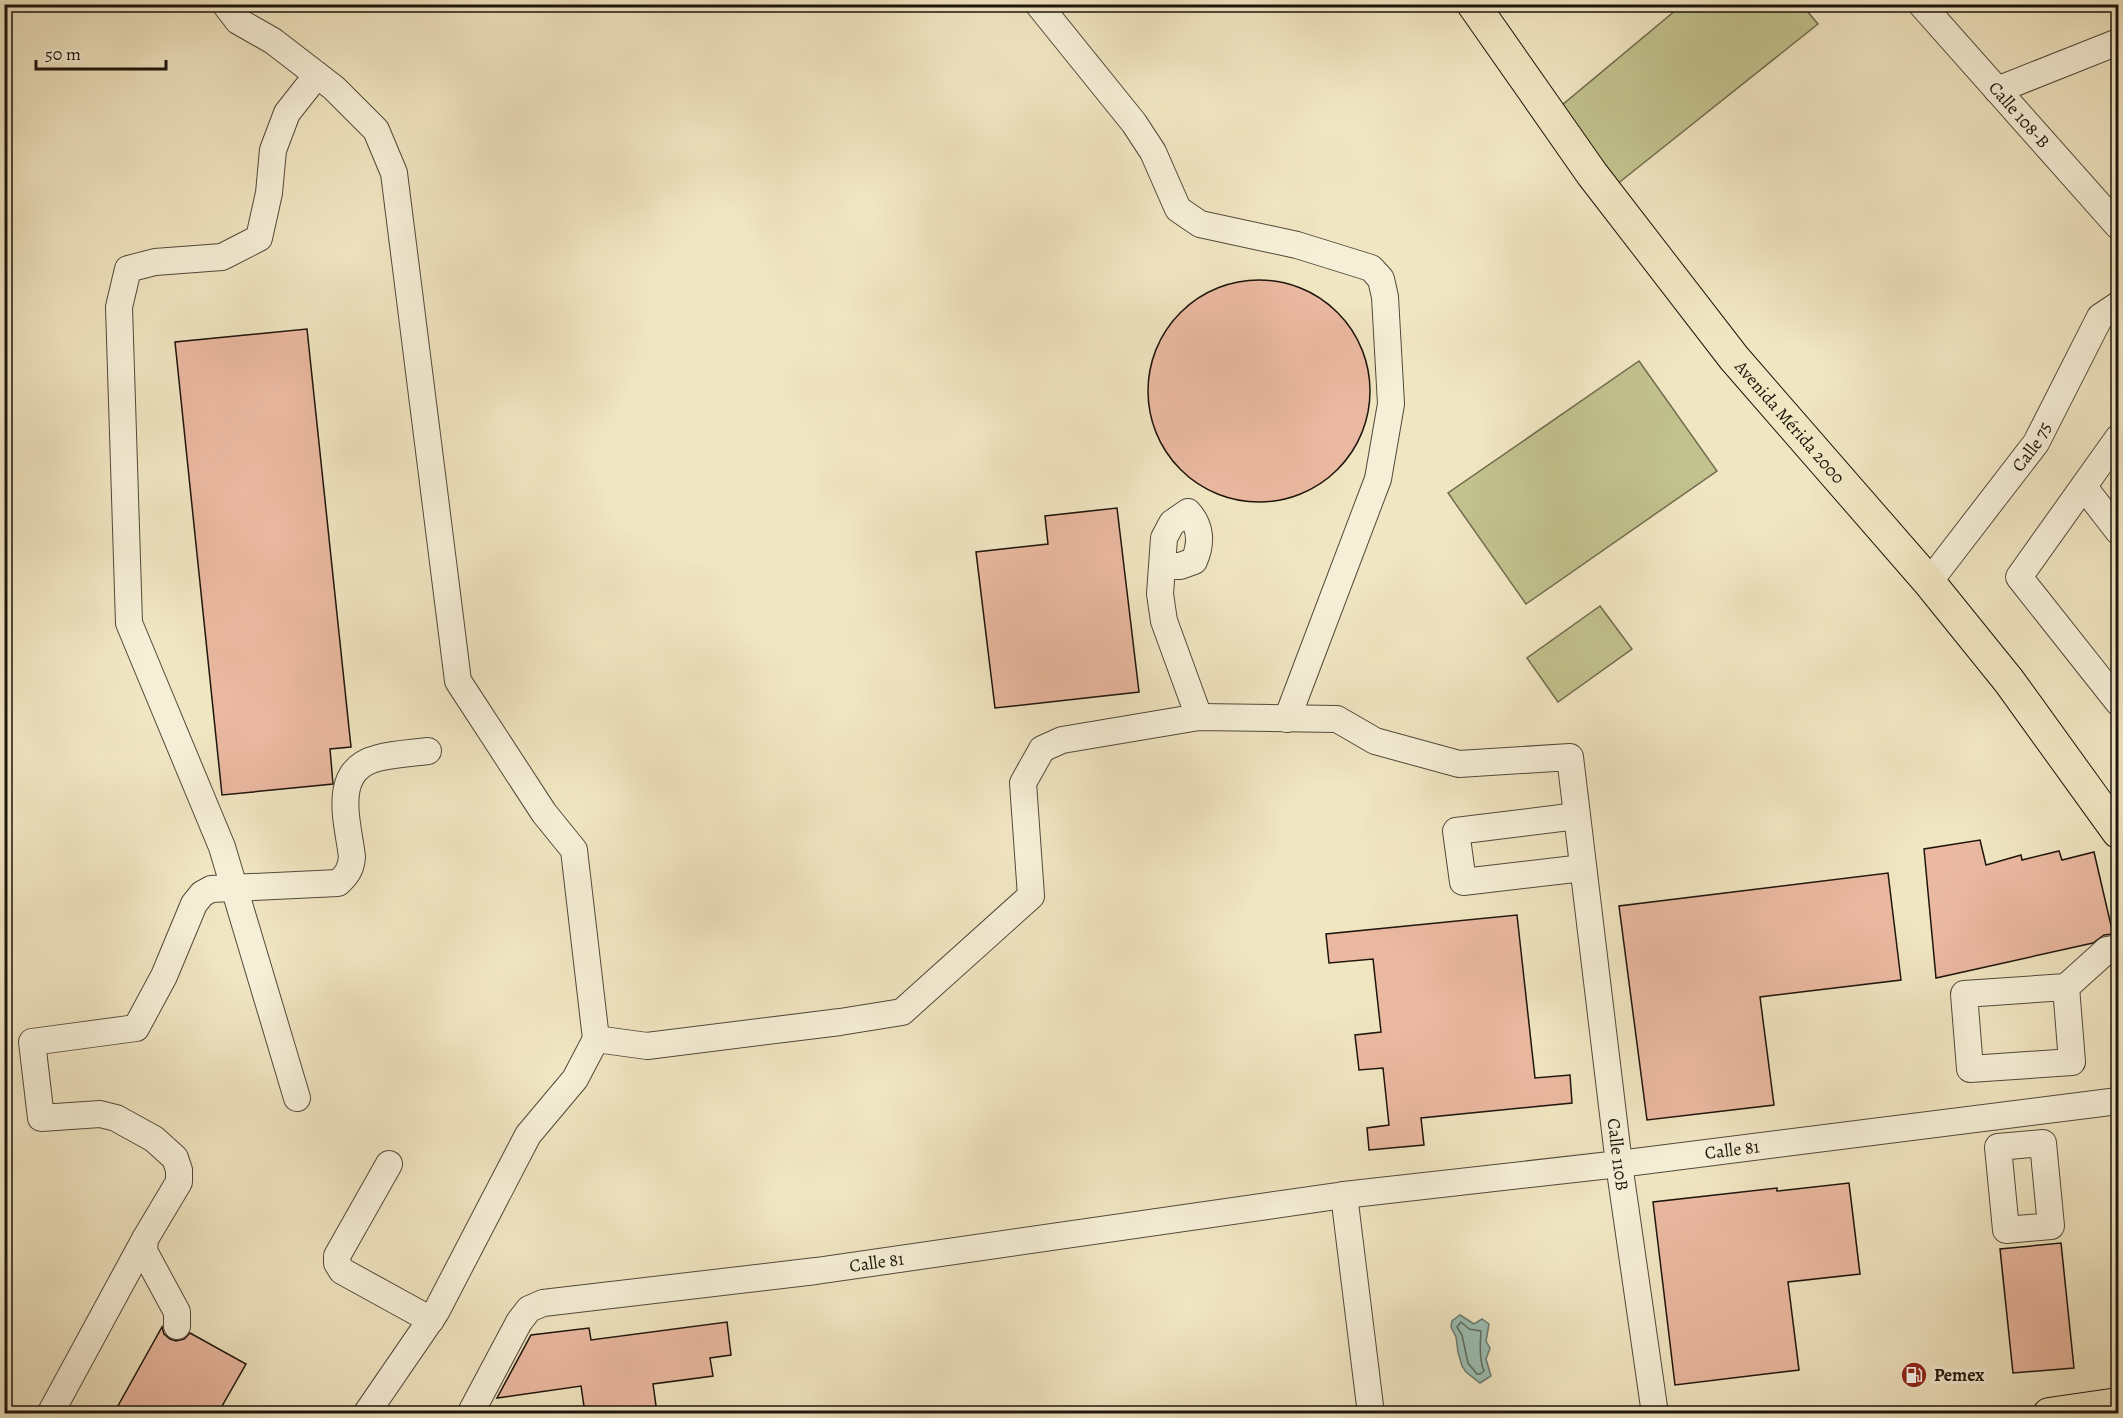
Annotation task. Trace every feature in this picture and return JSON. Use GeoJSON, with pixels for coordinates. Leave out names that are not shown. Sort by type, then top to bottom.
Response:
{"type":"FeatureCollection","features":[{"type":"Feature","properties":{"kind":"main road","name":"Avenida Mérida 2000"},"geometry":{"type":"LineString","coordinates":[[1473,4],[1592,174],[1734,358],[1929,582],[2009,681],[2118,832]]}},
{"type":"Feature","properties":{"kind":"main road"},"geometry":{"type":"LineString","coordinates":[[2049,1413],[2118,1404]]}},
{"type":"Feature","properties":{"kind":"street"},"geometry":{"type":"LineString","coordinates":[[225,4],[238,21],[273,41],[334,88],[376,130],[394,173],[458,681],[544,813],[574,850],[596,1039],[576,1079],[528,1135],[431,1320],[366,1413]]}},
{"type":"Feature","properties":{"kind":"street"},"geometry":{"type":"LineString","coordinates":[[596,1039],[647,1046],[902,1012],[1031,896],[1023,783],[1042,749],[1062,740],[1199,717],[1287,718],[1378,479],[1391,404],[1385,297],[1381,279],[1371,268],[1297,244],[1200,224],[1178,209],[1153,152],[1134,123],[1038,4]]}},
{"type":"Feature","properties":{"kind":"street","name":"Calle 108-B"},"geometry":{"type":"LineString","coordinates":[[1921,4],[2118,225]]}},
{"type":"Feature","properties":{"kind":"street"},"geometry":{"type":"LineString","coordinates":[[1997,90],[2118,42]]}},
{"type":"Feature","properties":{"kind":"street"},"geometry":{"type":"LineString","coordinates":[[297,1098],[222,847],[129,623],[119,307],[128,269],[155,262],[222,257],[259,238],[269,193],[273,150],[287,113],[317,75]]}},
{"type":"Feature","properties":{"kind":"street","name":"Calle 75"},"geometry":{"type":"LineString","coordinates":[[1929,582],[2036,442],[2100,317],[2118,305]]}},
{"type":"Feature","properties":{"kind":"street"},"geometry":{"type":"LineString","coordinates":[[2118,438],[2019,577],[2118,702]]}},
{"type":"Feature","properties":{"kind":"street"},"geometry":{"type":"LineString","coordinates":[[2084,487],[2118,531]]}},
{"type":"Feature","properties":{"kind":"street"},"geometry":{"type":"LineString","coordinates":[[1162,566],[1160,594],[1164,621],[1199,717]]}},
{"type":"Feature","properties":{"kind":"street","name":"Calle 110B"},"geometry":{"type":"LineString","coordinates":[[1287,718],[1337,719],[1375,741],[1459,764],[1570,757],[1619,1164],[1655,1413]]}},
{"type":"Feature","properties":{"kind":"street"},"geometry":{"type":"LineString","coordinates":[[50,1413],[145,1239],[179,1182],[179,1170],[175,1158],[154,1139],[116,1119],[100,1114],[40,1118],[32,1042],[136,1028],[164,976],[194,904],[202,894],[212,889],[338,883],[351,867],[352,857],[345,795],[351,777],[363,764],[378,758],[428,751]]}},
{"type":"Feature","properties":{"kind":"street"},"geometry":{"type":"LineString","coordinates":[[1577,816],[1456,831],[1463,882],[1583,868]]}},
{"type":"Feature","properties":{"kind":"street"},"geometry":{"type":"LineString","coordinates":[[2066,987],[2072,1062],[1970,1070],[1964,994],[2066,987],[2107,950],[2118,948]]}},
{"type":"Feature","properties":{"kind":"street","name":"Calle 81"},"geometry":{"type":"LineString","coordinates":[[470,1413],[524,1316],[529,1309],[543,1303],[816,1271],[1344,1195],[1619,1164],[2118,1101]]}},
{"type":"Feature","properties":{"kind":"street"},"geometry":{"type":"LineString","coordinates":[[2023,1113],[2027,1144]]}},
{"type":"Feature","properties":{"kind":"street"},"geometry":{"type":"LineString","coordinates":[[389,1164],[337,1256],[337,1263],[342,1270],[431,1320]]}},
{"type":"Feature","properties":{"kind":"street"},"geometry":{"type":"LineString","coordinates":[[1344,1195],[1371,1413]]}},
{"type":"Feature","properties":{"kind":"street"},"geometry":{"type":"LineString","coordinates":[[145,1239],[144,1251],[177,1312],[177,1326]]}},
{"type":"Feature","properties":{"kind":"green space"},"geometry":{"type":"Polygon","coordinates":[[[1682,5],[1802,5],[1818,24],[1616,185],[1561,106],[1682,5]]]}},
{"type":"Feature","properties":{"kind":"green space"},"geometry":{"type":"Polygon","coordinates":[[[1639,361],[1717,471],[1526,604],[1448,493],[1639,361]]]}},
{"type":"Feature","properties":{"kind":"green space"},"geometry":{"type":"Polygon","coordinates":[[[1600,606],[1632,649],[1558,702],[1527,658],[1600,606]]]}},
{"type":"Feature","properties":{"kind":"water"},"geometry":{"type":"Polygon","coordinates":[[[1460,1315],[1474,1324],[1482,1319],[1489,1324],[1486,1341],[1490,1348],[1486,1359],[1491,1376],[1480,1383],[1462,1366],[1456,1337],[1451,1327],[1452,1321],[1460,1315]]]}},
{"type":"Feature","properties":{"kind":"building"},"geometry":{"type":"Polygon","coordinates":[[[1259,280],[1281,282],[1311,293],[1329,305],[1345,321],[1357,339],[1365,359],[1370,391],[1368,413],[1357,443],[1345,461],[1329,477],[1311,489],[1291,497],[1259,502],[1237,500],[1207,489],[1189,477],[1173,461],[1161,443],[1153,423],[1148,391],[1150,369],[1161,339],[1173,321],[1189,305],[1207,293],[1227,285],[1259,280]]]}},
{"type":"Feature","properties":{"kind":"building"},"geometry":{"type":"Polygon","coordinates":[[[307,329],[351,747],[330,749],[333,784],[222,795],[175,342],[307,329]]]}},
{"type":"Feature","properties":{"kind":"building"},"geometry":{"type":"Polygon","coordinates":[[[1117,508],[1139,692],[995,708],[976,552],[1048,544],[1045,516],[1117,508]]]}},
{"type":"Feature","properties":{"kind":"building"},"geometry":{"type":"Polygon","coordinates":[[[1980,840],[1986,865],[2021,855],[2022,860],[2059,851],[2062,860],[2094,852],[2113,934],[2104,935],[2093,943],[1936,978],[1924,849],[1980,840]]]}},
{"type":"Feature","properties":{"kind":"building"},"geometry":{"type":"Polygon","coordinates":[[[1888,873],[1901,980],[1760,997],[1774,1105],[1647,1120],[1619,906],[1888,873]]]}},
{"type":"Feature","properties":{"kind":"building"},"geometry":{"type":"Polygon","coordinates":[[[1517,915],[1535,1078],[1570,1075],[1572,1103],[1421,1118],[1424,1145],[1369,1150],[1367,1128],[1389,1125],[1383,1068],[1359,1070],[1355,1035],[1381,1032],[1373,959],[1329,963],[1326,934],[1517,915]]]}},
{"type":"Feature","properties":{"kind":"building"},"geometry":{"type":"Polygon","coordinates":[[[1849,1183],[1860,1274],[1788,1282],[1799,1370],[1675,1385],[1653,1202],[1777,1188],[1777,1191],[1849,1183]]]}},
{"type":"Feature","properties":{"kind":"building"},"geometry":{"type":"Polygon","coordinates":[[[2061,1243],[2074,1368],[2013,1373],[2000,1249],[2061,1243]]]}},
{"type":"Feature","properties":{"kind":"building"},"geometry":{"type":"Polygon","coordinates":[[[727,1322],[731,1355],[710,1358],[713,1376],[653,1384],[657,1413],[585,1413],[581,1386],[497,1398],[531,1335],[589,1328],[591,1340],[727,1322]]]}},
{"type":"Feature","properties":{"kind":"building"},"geometry":{"type":"Polygon","coordinates":[[[162,1327],[164,1334],[170,1339],[176,1341],[184,1339],[190,1333],[246,1364],[218,1413],[114,1413],[162,1327]]]}},
{"type":"Feature","properties":{"kind":"place","name":"Pemex"},"geometry":{"type":"Point","coordinates":[1914,1375]}}]}
